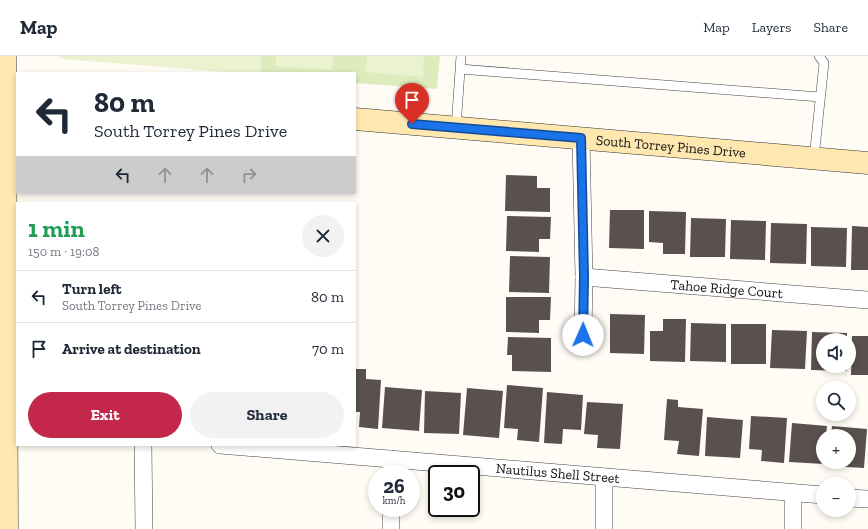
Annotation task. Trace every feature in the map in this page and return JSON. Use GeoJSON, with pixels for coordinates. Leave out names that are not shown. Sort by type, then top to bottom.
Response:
{"type":"FeatureCollection","features":[{"type":"Feature","properties":{"kind":"street"},"geometry":{"type":"LineString","coordinates":[[5,56],[7,89],[8,529]]}},
{"type":"Feature","properties":{"kind":"street","name":"South Torrey Pines Drive"},"geometry":{"type":"LineString","coordinates":[[356,119],[868,163]]}},
{"type":"Feature","properties":{"kind":"street"},"geometry":{"type":"LineString","coordinates":[[581,138],[584,277],[583,335]]}},
{"type":"Feature","properties":{"kind":"street","name":"Tahoe Ridge Court"},"geometry":{"type":"LineString","coordinates":[[584,277],[868,300]]}},
{"type":"Feature","properties":{"kind":"street"},"geometry":{"type":"LineString","coordinates":[[143,446],[144,529]]}},
{"type":"Feature","properties":{"kind":"street","name":"Nautilus Shell Street"},"geometry":{"type":"LineString","coordinates":[[228,446],[383,465]]}},
{"type":"Feature","properties":{"kind":"street","name":"Nautilus Shell Street"},"geometry":{"type":"LineString","coordinates":[[420,467],[604,477],[816,495]]}},
{"type":"Feature","properties":{"kind":"street"},"geometry":{"type":"LineString","coordinates":[[604,477],[604,529]]}},
{"type":"Feature","properties":{"kind":"street"},"geometry":{"type":"LineString","coordinates":[[793,493],[793,529]]}},
{"type":"Feature","properties":{"kind":"street"},"geometry":{"type":"LineString","coordinates":[[856,498],[868,499]]}},
{"type":"Feature","properties":{"kind":"street"},"geometry":{"type":"LineString","coordinates":[[391,517],[391,529]]}},
{"type":"Feature","properties":{"kind":"lane"},"geometry":{"type":"LineString","coordinates":[[456,128],[462,56]]}},
{"type":"Feature","properties":{"kind":"lane"},"geometry":{"type":"LineString","coordinates":[[814,158],[824,63],[819,56]]}},
{"type":"Feature","properties":{"kind":"lane"},"geometry":{"type":"LineString","coordinates":[[460,69],[820,97]]}},
{"type":"Feature","properties":{"kind":"green space"},"geometry":{"type":"Polygon","coordinates":[[[58,56],[261,56],[260,72],[225,72],[63,59],[58,56]]]}},
{"type":"Feature","properties":{"kind":"green space"},"geometry":{"type":"Polygon","coordinates":[[[261,56],[440,56],[437,89],[356,83],[356,72],[260,72],[261,56]]]}},
{"type":"Feature","properties":{"kind":"green space"},"geometry":{"type":"Polygon","coordinates":[[[276,56],[333,56],[332,70],[275,66],[276,56]]]}},
{"type":"Feature","properties":{"kind":"green space"},"geometry":{"type":"Polygon","coordinates":[[[367,56],[424,56],[423,77],[365,72],[367,56]]]}},
{"type":"Feature","properties":{"kind":"building"},"geometry":{"type":"Polygon","coordinates":[[[506,175],[537,176],[537,188],[550,188],[550,212],[505,211],[506,175]]]}},
{"type":"Feature","properties":{"kind":"building"},"geometry":{"type":"Polygon","coordinates":[[[610,210],[644,210],[644,249],[609,248],[610,210]]]}},
{"type":"Feature","properties":{"kind":"building"},"geometry":{"type":"Polygon","coordinates":[[[649,211],[686,212],[685,254],[663,254],[663,243],[649,242],[649,211]]]}},
{"type":"Feature","properties":{"kind":"building"},"geometry":{"type":"Polygon","coordinates":[[[507,216],[551,217],[550,239],[539,239],[539,252],[506,251],[507,216]]]}},
{"type":"Feature","properties":{"kind":"building"},"geometry":{"type":"Polygon","coordinates":[[[691,218],[726,219],[725,257],[690,257],[691,218]]]}},
{"type":"Feature","properties":{"kind":"building"},"geometry":{"type":"Polygon","coordinates":[[[731,220],[766,221],[765,260],[730,259],[731,220]]]}},
{"type":"Feature","properties":{"kind":"building"},"geometry":{"type":"Polygon","coordinates":[[[771,223],[807,224],[806,264],[770,263],[771,223]]]}},
{"type":"Feature","properties":{"kind":"building"},"geometry":{"type":"Polygon","coordinates":[[[852,226],[868,227],[868,270],[851,270],[852,226]]]}},
{"type":"Feature","properties":{"kind":"building"},"geometry":{"type":"Polygon","coordinates":[[[811,227],[847,228],[846,267],[811,266],[811,227]]]}},
{"type":"Feature","properties":{"kind":"building"},"geometry":{"type":"Polygon","coordinates":[[[510,256],[550,257],[549,293],[509,292],[510,256]]]}},
{"type":"Feature","properties":{"kind":"building"},"geometry":{"type":"Polygon","coordinates":[[[506,297],[551,297],[550,320],[539,320],[539,333],[506,332],[506,297]]]}},
{"type":"Feature","properties":{"kind":"building"},"geometry":{"type":"Polygon","coordinates":[[[610,314],[645,315],[644,354],[610,353],[610,314]]]}},
{"type":"Feature","properties":{"kind":"building"},"geometry":{"type":"Polygon","coordinates":[[[663,319],[686,319],[685,362],[650,361],[650,331],[663,331],[663,319]]]}},
{"type":"Feature","properties":{"kind":"building"},"geometry":{"type":"Polygon","coordinates":[[[691,323],[726,324],[726,362],[690,361],[691,323]]]}},
{"type":"Feature","properties":{"kind":"building"},"geometry":{"type":"Polygon","coordinates":[[[731,324],[766,324],[766,364],[731,364],[731,324]]]}},
{"type":"Feature","properties":{"kind":"building"},"geometry":{"type":"Polygon","coordinates":[[[772,330],[807,331],[805,369],[770,368],[772,330]]]}},
{"type":"Feature","properties":{"kind":"building"},"geometry":{"type":"Polygon","coordinates":[[[812,332],[847,333],[816,333],[816,370],[811,370],[812,332]]]}},
{"type":"Feature","properties":{"kind":"building"},"geometry":{"type":"Polygon","coordinates":[[[856,336],[868,336],[868,375],[851,375],[851,373],[856,373],[856,336]]]}},
{"type":"Feature","properties":{"kind":"building"},"geometry":{"type":"Polygon","coordinates":[[[508,337],[551,338],[551,372],[512,371],[512,355],[507,355],[508,337]]]}},
{"type":"Feature","properties":{"kind":"building"},"geometry":{"type":"Polygon","coordinates":[[[356,369],[366,369],[366,379],[381,380],[378,429],[359,427],[360,412],[356,412],[356,369]]]}},
{"type":"Feature","properties":{"kind":"building"},"geometry":{"type":"Polygon","coordinates":[[[507,385],[543,388],[539,442],[517,440],[518,429],[504,428],[507,385]]]}},
{"type":"Feature","properties":{"kind":"building"},"geometry":{"type":"Polygon","coordinates":[[[385,387],[422,390],[419,431],[382,428],[385,387]]]}},
{"type":"Feature","properties":{"kind":"building"},"geometry":{"type":"Polygon","coordinates":[[[467,388],[503,391],[499,438],[463,435],[467,388]]]}},
{"type":"Feature","properties":{"kind":"building"},"geometry":{"type":"Polygon","coordinates":[[[425,391],[461,393],[459,434],[424,433],[425,391]]]}},
{"type":"Feature","properties":{"kind":"building"},"geometry":{"type":"Polygon","coordinates":[[[547,392],[583,395],[581,430],[563,429],[562,444],[544,443],[547,392]]]}},
{"type":"Feature","properties":{"kind":"building"},"geometry":{"type":"Polygon","coordinates":[[[667,399],[678,400],[678,407],[703,409],[699,456],[677,454],[679,441],[664,440],[667,399]]]}},
{"type":"Feature","properties":{"kind":"building"},"geometry":{"type":"Polygon","coordinates":[[[587,402],[623,404],[620,449],[597,448],[598,435],[584,434],[587,402]]]}},
{"type":"Feature","properties":{"kind":"building"},"geometry":{"type":"Polygon","coordinates":[[[751,416],[787,418],[784,463],[761,461],[762,450],[749,449],[751,416]]]}},
{"type":"Feature","properties":{"kind":"building"},"geometry":{"type":"Polygon","coordinates":[[[707,417],[743,420],[740,458],[705,456],[707,417]]]}},
{"type":"Feature","properties":{"kind":"building"},"geometry":{"type":"Polygon","coordinates":[[[792,423],[827,426],[827,429],[816,429],[816,464],[789,462],[792,423]]]}},
{"type":"Feature","properties":{"kind":"building"},"geometry":{"type":"Polygon","coordinates":[[[832,426],[867,429],[864,468],[856,468],[856,429],[832,429],[832,426]]]}},
{"type":"Feature","properties":{"kind":"route"},"geometry":{"type":"LineString","coordinates":[[412,124],[581,138],[584,277],[583,335]]}}]}
